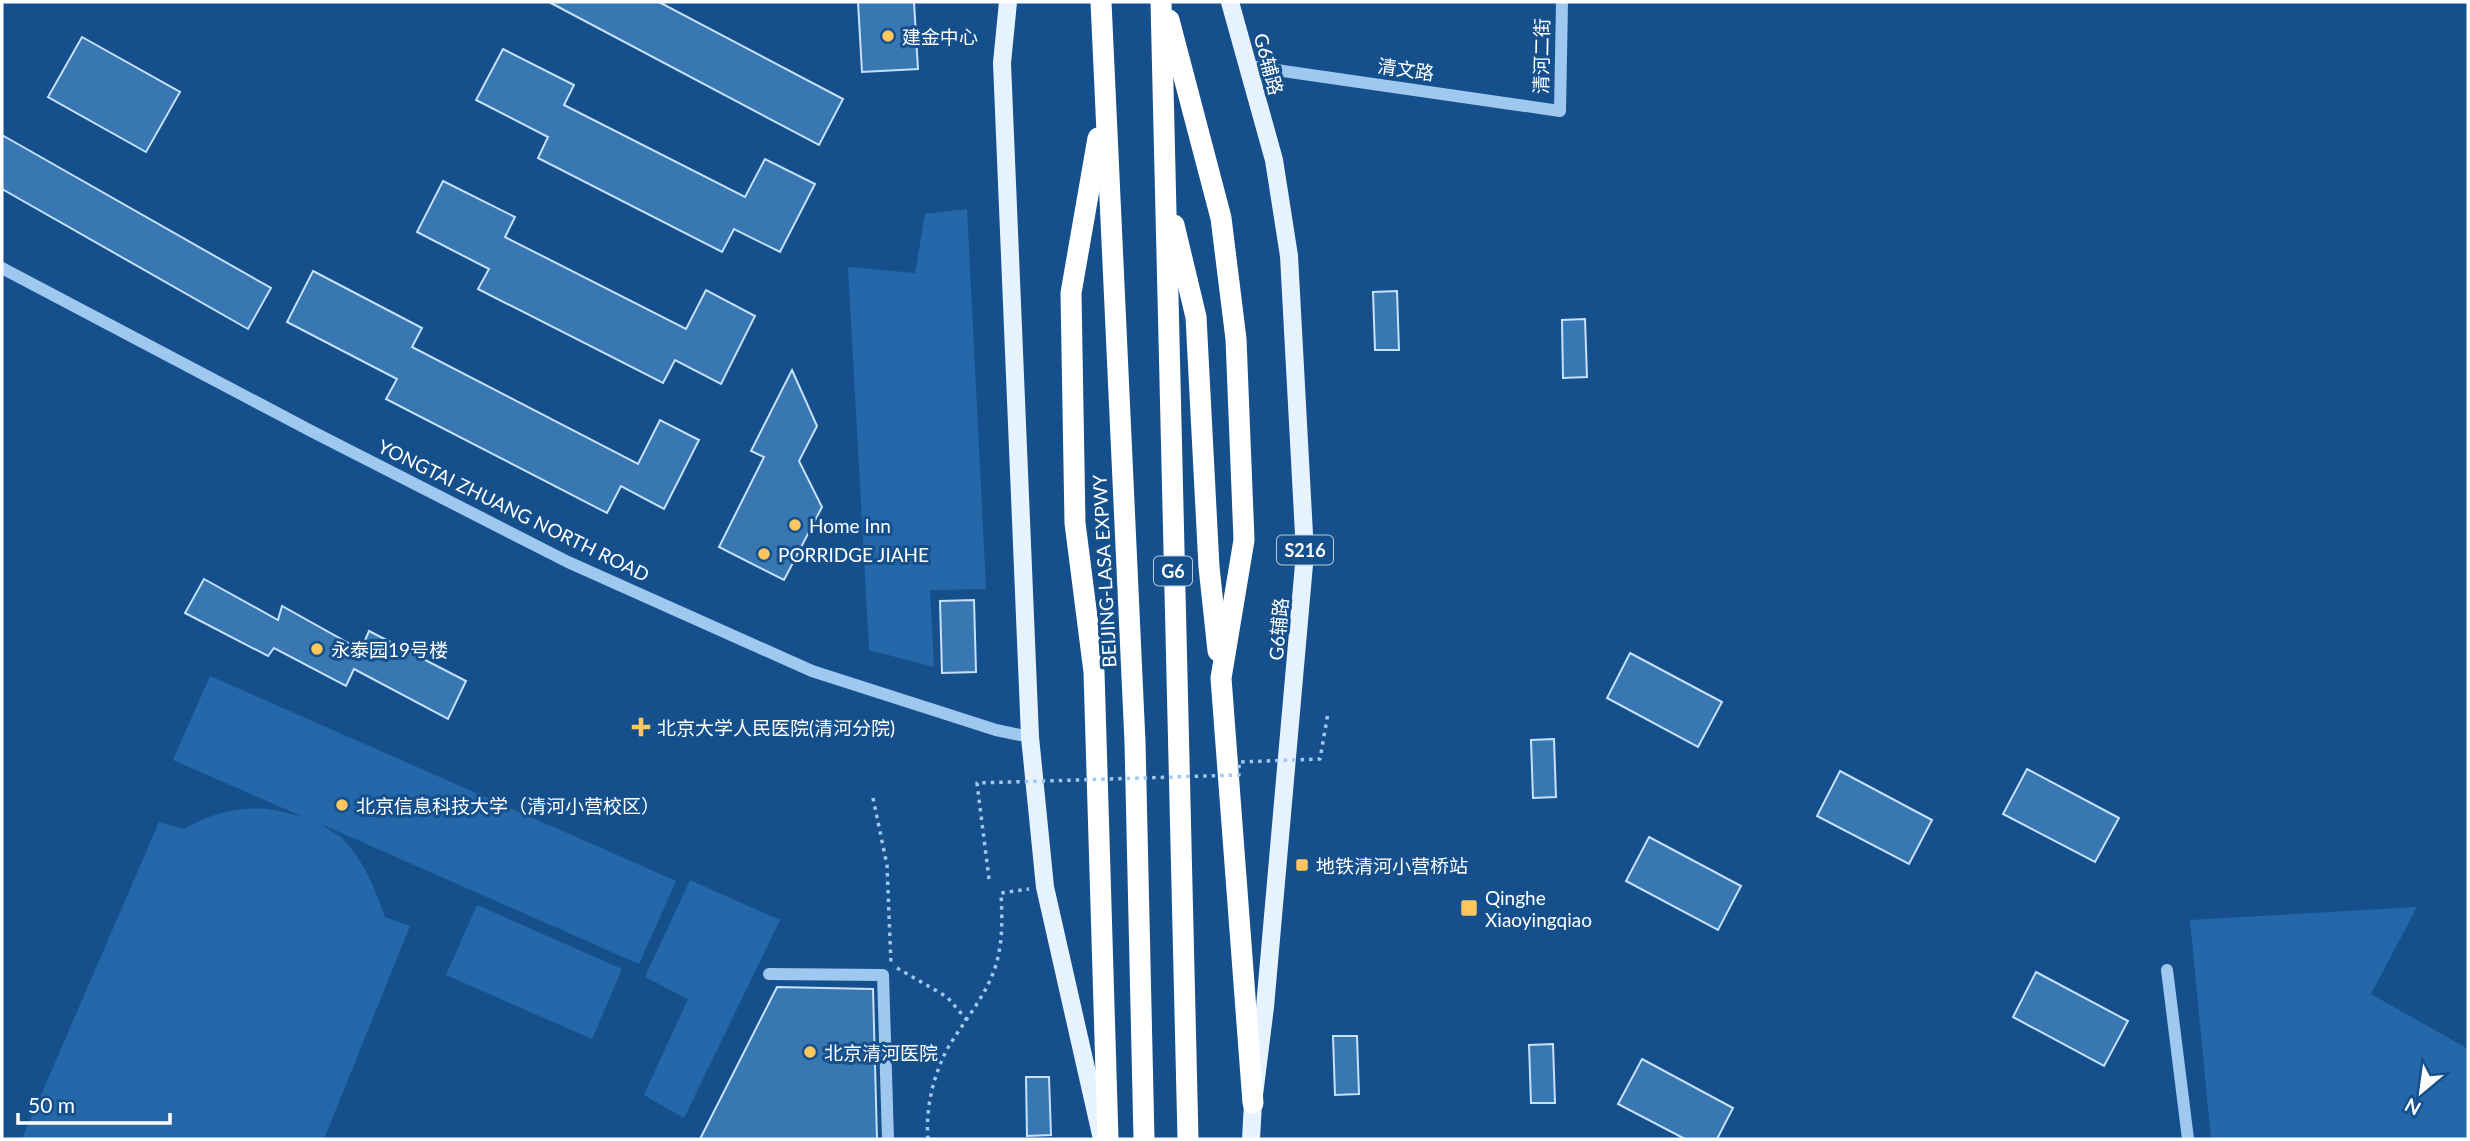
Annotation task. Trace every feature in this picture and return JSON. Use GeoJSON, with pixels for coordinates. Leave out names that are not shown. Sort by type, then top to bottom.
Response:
{"type":"FeatureCollection","features":[{"type":"Feature","properties":{"kind":"highway","name":"BEIJING-LASA EXPWY"},"geometry":{"type":"LineString","coordinates":[[1101,2],[1135,742],[1144,1139]]}},
{"type":"Feature","properties":{"kind":"highway"},"geometry":{"type":"LineString","coordinates":[[1163,2],[1221,218],[1236,339],[1244,540],[1221,678]]}},
{"type":"Feature","properties":{"kind":"highway","name":"G6"},"geometry":{"type":"LineString","coordinates":[[1163,2],[1188,1139]]}},
{"type":"Feature","properties":{"kind":"highway"},"geometry":{"type":"LineString","coordinates":[[1105,98],[1071,293],[1074,523],[1094,673],[1108,1139]]}},
{"type":"Feature","properties":{"kind":"highway"},"geometry":{"type":"LineString","coordinates":[[1165,188],[1196,317],[1209,567],[1221,678],[1253,1103]]}},
{"type":"Feature","properties":{"kind":"main road"},"geometry":{"type":"LineString","coordinates":[[1008,2],[1002,63],[1030,737],[1045,887],[1102,1139]]}},
{"type":"Feature","properties":{"kind":"main road","name":"G6辅路"},"geometry":{"type":"LineString","coordinates":[[1230,2],[1274,160],[1289,256],[1306,553],[1251,1139]]}},
{"type":"Feature","properties":{"kind":"street","name":"清河二街"},"geometry":{"type":"LineString","coordinates":[[1560,111],[1562,2]]}},
{"type":"Feature","properties":{"kind":"street","name":"清文路"},"geometry":{"type":"LineString","coordinates":[[1248,66],[1560,111]]}},
{"type":"Feature","properties":{"kind":"street","name":"YONGTAI ZHUANG NORTH ROAD"},"geometry":{"type":"LineString","coordinates":[[2,268],[568,562],[812,671],[996,730],[1030,737]]}},
{"type":"Feature","properties":{"kind":"street"},"geometry":{"type":"LineString","coordinates":[[2167,970],[2188,1139]]}},
{"type":"Feature","properties":{"kind":"street"},"geometry":{"type":"LineString","coordinates":[[769,974],[883,975],[888,1139]]}},
{"type":"Feature","properties":{"kind":"path"},"geometry":{"type":"LineString","coordinates":[[989,879],[976,783],[1239,775],[1238,762],[1321,759],[1328,713]]}},
{"type":"Feature","properties":{"kind":"path"},"geometry":{"type":"LineString","coordinates":[[873,798],[887,865],[891,966],[947,997],[967,1020]]}},
{"type":"Feature","properties":{"kind":"path"},"geometry":{"type":"LineString","coordinates":[[928,1139],[930,1102],[938,1072],[948,1047],[967,1020],[998,958],[1003,923],[1001,892],[1045,887]]}},
{"type":"Feature","properties":{"kind":"shaded area"},"geometry":{"type":"Polygon","coordinates":[[[967,209],[986,589],[930,590],[934,667],[869,650],[848,267],[915,273],[925,214],[967,209]]]}},
{"type":"Feature","properties":{"kind":"shaded area"},"geometry":{"type":"Polygon","coordinates":[[[210,676],[676,881],[639,964],[321,824],[343,839],[357,857],[373,886],[385,917],[410,926],[324,1139],[22,1139],[159,822],[184,829],[216,815],[251,809],[274,810],[301,816],[173,760],[210,676]]]}},
{"type":"Feature","properties":{"kind":"shaded area"},"geometry":{"type":"Polygon","coordinates":[[[690,880],[780,920],[684,1118],[644,1095],[688,999],[645,977],[690,880]]]}},
{"type":"Feature","properties":{"kind":"shaded area"},"geometry":{"type":"Polygon","coordinates":[[[477,905],[622,969],[592,1039],[446,975],[477,905]]]}},
{"type":"Feature","properties":{"kind":"shaded area"},"geometry":{"type":"Polygon","coordinates":[[[2417,907],[2371,994],[2468,1049],[2468,1139],[2211,1139],[2190,920],[2417,907]]]}},
{"type":"Feature","properties":{"kind":"building"},"geometry":{"type":"Polygon","coordinates":[[[549,2],[659,2],[843,99],[819,145],[549,2]]]}},
{"type":"Feature","properties":{"kind":"building","name":"建金中心"},"geometry":{"type":"Polygon","coordinates":[[[858,2],[914,2],[918,69],[862,72],[858,2]]]}},
{"type":"Feature","properties":{"kind":"building"},"geometry":{"type":"Polygon","coordinates":[[[82,37],[180,92],[146,152],[48,97],[82,37]]]}},
{"type":"Feature","properties":{"kind":"building"},"geometry":{"type":"Polygon","coordinates":[[[503,49],[574,85],[564,105],[745,197],[765,159],[815,184],[780,252],[734,229],[722,252],[538,158],[548,137],[476,100],[503,49]]]}},
{"type":"Feature","properties":{"kind":"building"},"geometry":{"type":"Polygon","coordinates":[[[2,135],[271,288],[248,329],[2,189],[2,135]]]}},
{"type":"Feature","properties":{"kind":"building"},"geometry":{"type":"Polygon","coordinates":[[[443,181],[515,217],[505,237],[686,329],[706,290],[755,316],[721,384],[675,360],[663,383],[478,289],[489,269],[417,232],[443,181]]]}},
{"type":"Feature","properties":{"kind":"building"},"geometry":{"type":"Polygon","coordinates":[[[313,271],[422,328],[412,347],[638,464],[660,420],[699,440],[664,509],[621,486],[607,513],[386,399],[397,379],[287,322],[313,271]]]}},
{"type":"Feature","properties":{"kind":"building"},"geometry":{"type":"Polygon","coordinates":[[[1397,291],[1399,350],[1375,350],[1373,292],[1397,291]]]}},
{"type":"Feature","properties":{"kind":"building"},"geometry":{"type":"Polygon","coordinates":[[[1585,319],[1587,377],[1563,378],[1562,320],[1585,319]]]}},
{"type":"Feature","properties":{"kind":"building"},"geometry":{"type":"Polygon","coordinates":[[[792,370],[817,426],[799,461],[822,507],[784,580],[719,547],[764,457],[751,451],[792,370]]]}},
{"type":"Feature","properties":{"kind":"building","name":"永泰园19号楼"},"geometry":{"type":"Polygon","coordinates":[[[204,579],[278,620],[282,606],[361,650],[369,631],[466,681],[448,719],[354,669],[346,686],[274,648],[268,656],[185,613],[204,579]]]}},
{"type":"Feature","properties":{"kind":"building"},"geometry":{"type":"Polygon","coordinates":[[[974,600],[976,672],[942,673],[940,601],[974,600]]]}},
{"type":"Feature","properties":{"kind":"building"},"geometry":{"type":"Polygon","coordinates":[[[1630,653],[1722,702],[1698,747],[1607,698],[1630,653]]]}},
{"type":"Feature","properties":{"kind":"building"},"geometry":{"type":"Polygon","coordinates":[[[1554,739],[1556,797],[1533,798],[1531,740],[1554,739]]]}},
{"type":"Feature","properties":{"kind":"building"},"geometry":{"type":"Polygon","coordinates":[[[2027,769],[2119,818],[2095,862],[2003,814],[2027,769]]]}},
{"type":"Feature","properties":{"kind":"building"},"geometry":{"type":"Polygon","coordinates":[[[1840,771],[1932,820],[1909,864],[1817,816],[1840,771]]]}},
{"type":"Feature","properties":{"kind":"building"},"geometry":{"type":"Polygon","coordinates":[[[1649,837],[1741,886],[1718,930],[1626,881],[1649,837]]]}},
{"type":"Feature","properties":{"kind":"building"},"geometry":{"type":"Polygon","coordinates":[[[2036,972],[2128,1021],[2104,1066],[2013,1017],[2036,972]]]}},
{"type":"Feature","properties":{"kind":"building","name":"北京清河医院"},"geometry":{"type":"Polygon","coordinates":[[[777,987],[873,989],[877,1139],[700,1139],[777,987]]]}},
{"type":"Feature","properties":{"kind":"building"},"geometry":{"type":"Polygon","coordinates":[[[1333,1036],[1357,1036],[1359,1094],[1335,1095],[1333,1036]]]}},
{"type":"Feature","properties":{"kind":"building"},"geometry":{"type":"Polygon","coordinates":[[[1553,1044],[1555,1103],[1531,1103],[1529,1045],[1553,1044]]]}},
{"type":"Feature","properties":{"kind":"building"},"geometry":{"type":"Polygon","coordinates":[[[1642,1059],[1733,1108],[1717,1139],[1685,1139],[1618,1104],[1642,1059]]]}},
{"type":"Feature","properties":{"kind":"building"},"geometry":{"type":"Polygon","coordinates":[[[1026,1077],[1049,1077],[1051,1135],[1027,1136],[1026,1077]]]}},
{"type":"Feature","properties":{"kind":"place","name":"建金中心"},"geometry":{"type":"Point","coordinates":[888,36]}},
{"type":"Feature","properties":{"kind":"place","name":"Home Inn"},"geometry":{"type":"Point","coordinates":[795,525]}},
{"type":"Feature","properties":{"kind":"place","name":"PORRIDGE JIAHE"},"geometry":{"type":"Point","coordinates":[764,554]}},
{"type":"Feature","properties":{"kind":"place","name":"永泰园19号楼"},"geometry":{"type":"Point","coordinates":[317,649]}},
{"type":"Feature","properties":{"kind":"place","name":"北京大学人民医院(清河分院)"},"geometry":{"type":"Point","coordinates":[641,727]}},
{"type":"Feature","properties":{"kind":"place","name":"北京信息科技大学（清河小营校区）"},"geometry":{"type":"Point","coordinates":[342,805]}},
{"type":"Feature","properties":{"kind":"place","name":"地铁清河小营桥站"},"geometry":{"type":"Point","coordinates":[1302,865]}},
{"type":"Feature","properties":{"kind":"place","name":"Qinghe Xiaoyingqiao"},"geometry":{"type":"Point","coordinates":[1469,908]}},
{"type":"Feature","properties":{"kind":"place","name":"北京清河医院"},"geometry":{"type":"Point","coordinates":[810,1052]}}]}
